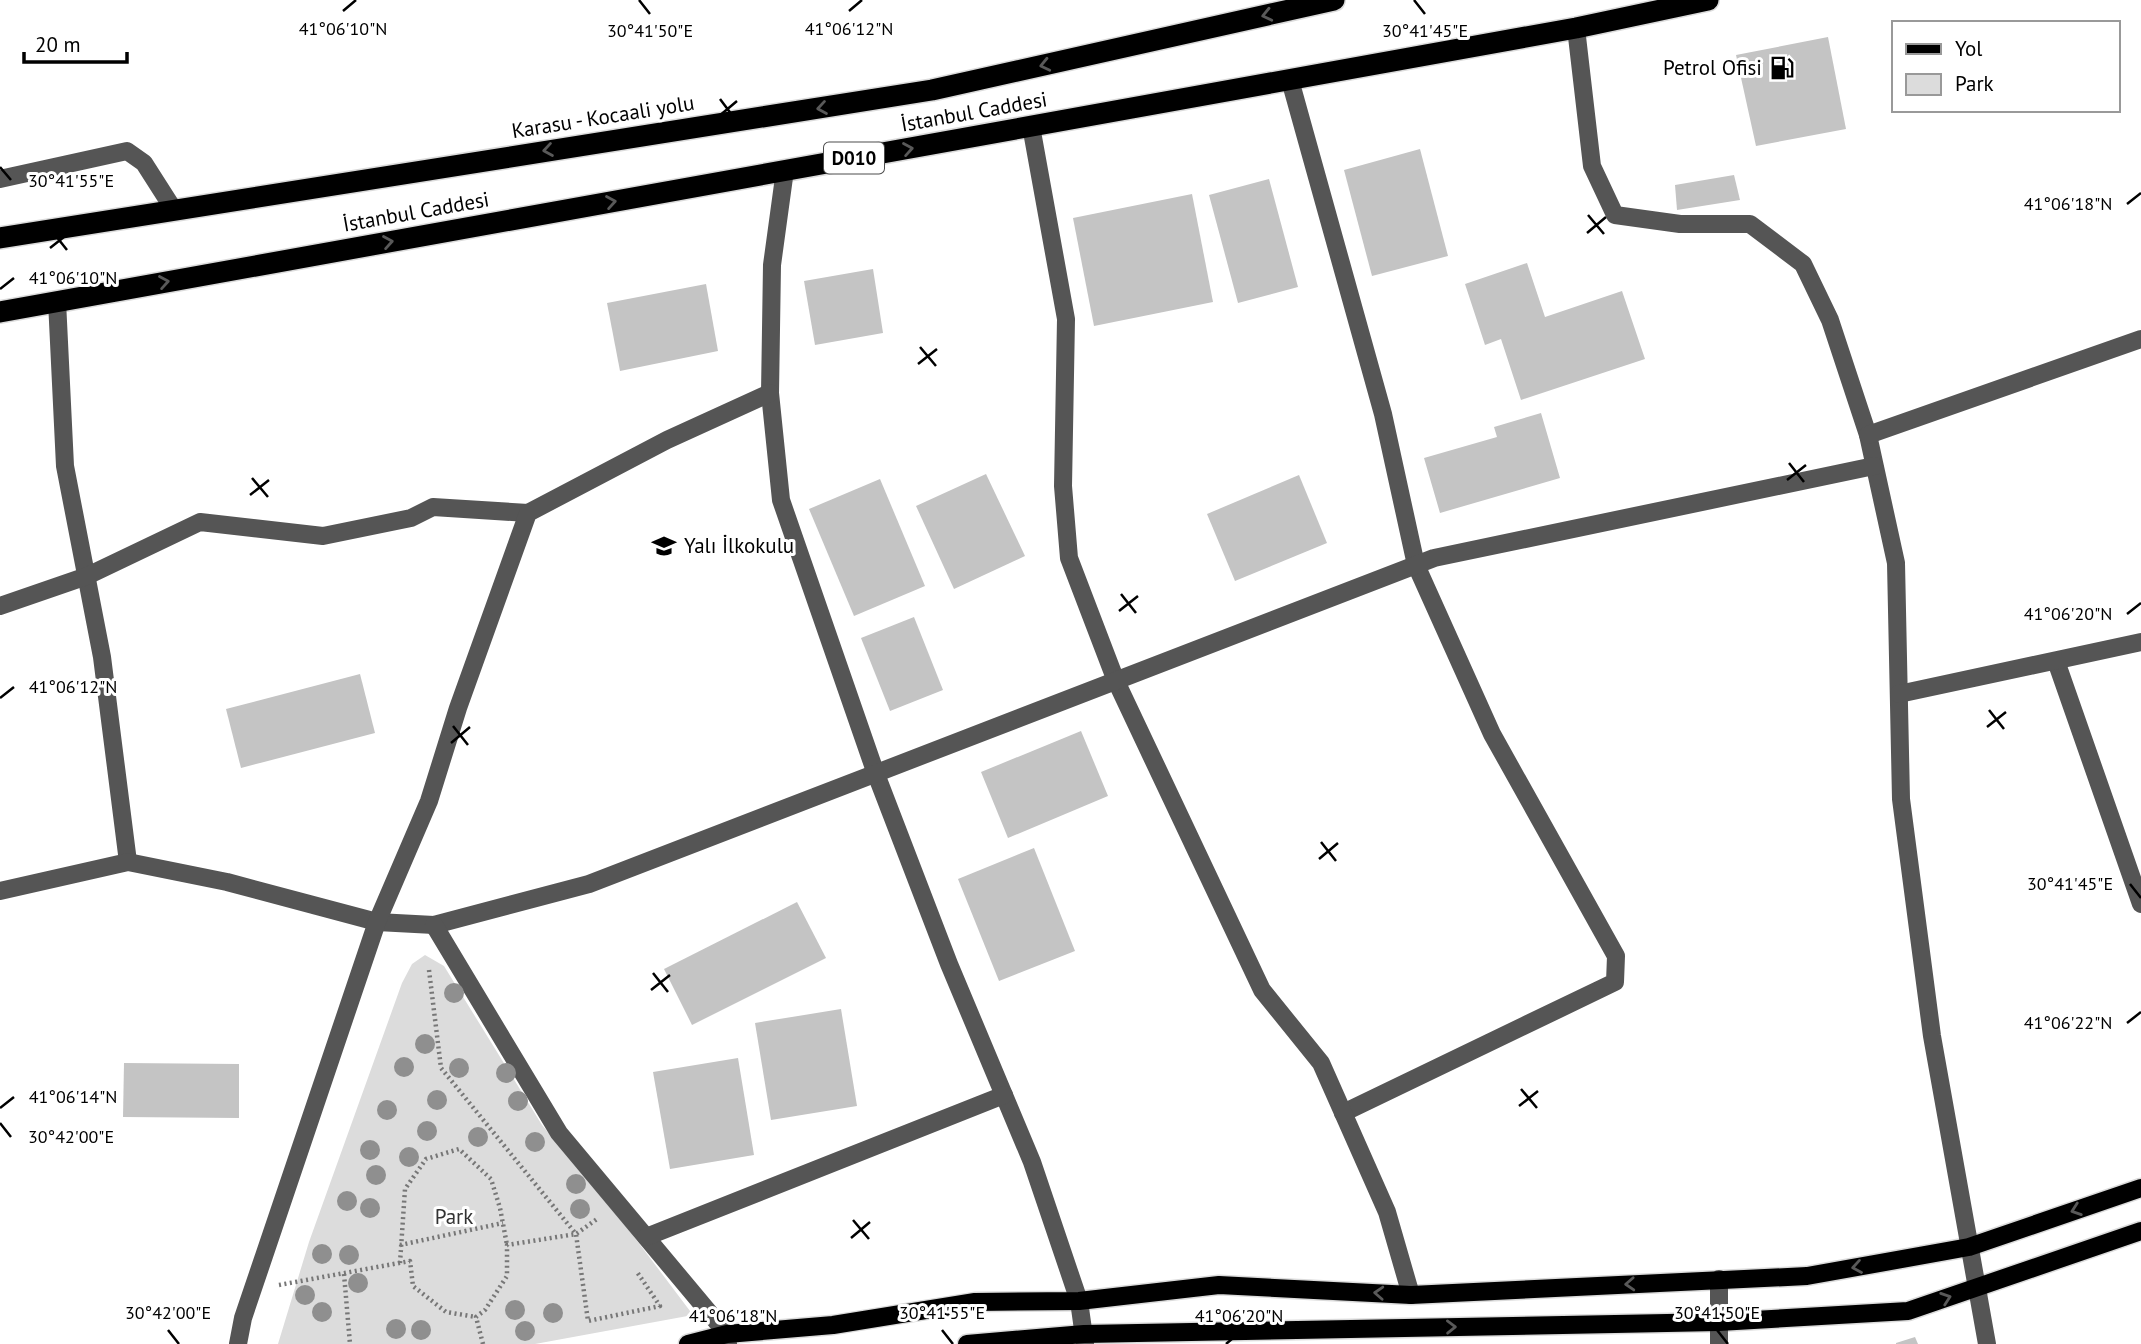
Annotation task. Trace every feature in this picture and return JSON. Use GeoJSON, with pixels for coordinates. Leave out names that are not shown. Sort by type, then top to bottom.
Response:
{"type":"FeatureCollection","features":[{"type":"Feature","properties":{"kind":"highway","name":"Karasu - Kocaali yolu"},"geometry":{"type":"LineString","coordinates":[[0,238],[932,90],[1334,0]]}},
{"type":"Feature","properties":{"kind":"highway","name":"İstanbul Caddesi"},"geometry":{"type":"LineString","coordinates":[[0,312],[1031,127],[1576,27],[1708,0]]}},
{"type":"Feature","properties":{"kind":"main road"},"geometry":{"type":"LineString","coordinates":[[688,1344],[975,1302],[1079,1301],[1219,1285],[1411,1295],[1807,1276],[1969,1247],[2141,1188]]}},
{"type":"Feature","properties":{"kind":"main road"},"geometry":{"type":"LineString","coordinates":[[967,1344],[1719,1322],[1908,1311],[2141,1231]]}},
{"type":"Feature","properties":{"kind":"street"},"geometry":{"type":"LineString","coordinates":[[1576,27],[1592,166],[1615,215],[1680,224],[1749,224],[1803,264],[1830,320],[1867,435],[1896,563],[1901,799],[1932,1036],[1987,1344]]}},
{"type":"Feature","properties":{"kind":"street"},"geometry":{"type":"LineString","coordinates":[[1290,79],[1383,414],[1416,565],[1492,734],[1616,956],[1615,982],[1343,1113]]}},
{"type":"Feature","properties":{"kind":"street"},"geometry":{"type":"LineString","coordinates":[[1031,127],[1066,320],[1063,486],[1069,558],[1116,681],[1262,990],[1321,1063],[1387,1212],[1411,1295]]}},
{"type":"Feature","properties":{"kind":"street"},"geometry":{"type":"LineString","coordinates":[[0,180],[127,151],[144,163],[174,210]]}},
{"type":"Feature","properties":{"kind":"street"},"geometry":{"type":"LineString","coordinates":[[785,170],[772,265],[770,393],[781,500],[876,774],[1032,1162],[1079,1301],[1085,1339]]}},
{"type":"Feature","properties":{"kind":"street"},"geometry":{"type":"LineString","coordinates":[[57,302],[65,466],[102,657],[128,862]]}},
{"type":"Feature","properties":{"kind":"street"},"geometry":{"type":"LineString","coordinates":[[1867,435],[2141,339]]}},
{"type":"Feature","properties":{"kind":"street"},"geometry":{"type":"LineString","coordinates":[[0,606],[87,576],[200,522],[323,536],[411,518],[433,507],[528,513],[667,440],[770,393]]}},
{"type":"Feature","properties":{"kind":"street"},"geometry":{"type":"LineString","coordinates":[[0,891],[128,862],[226,882],[377,922],[429,924],[589,884],[1434,558],[1874,466]]}},
{"type":"Feature","properties":{"kind":"street"},"geometry":{"type":"LineString","coordinates":[[237,1344],[252,1290],[377,922],[429,801],[458,708],[528,513]]}},
{"type":"Feature","properties":{"kind":"street"},"geometry":{"type":"LineString","coordinates":[[1899,694],[2141,642]]}},
{"type":"Feature","properties":{"kind":"street"},"geometry":{"type":"LineString","coordinates":[[2056,661],[2141,904]]}},
{"type":"Feature","properties":{"kind":"street"},"geometry":{"type":"LineString","coordinates":[[429,924],[559,1133],[727,1339]]}},
{"type":"Feature","properties":{"kind":"street"},"geometry":{"type":"LineString","coordinates":[[646,1237],[1004,1095]]}},
{"type":"Feature","properties":{"kind":"street"},"geometry":{"type":"LineString","coordinates":[[1719,1279],[1719,1344]]}},
{"type":"Feature","properties":{"kind":"path"},"geometry":{"type":"LineString","coordinates":[[429,924],[441,1068],[576,1234],[588,1321],[660,1306],[630,1261]]}},
{"type":"Feature","properties":{"kind":"path"},"geometry":{"type":"LineString","coordinates":[[252,1290],[400,1264],[410,1261],[413,1286],[446,1312],[476,1317],[485,1310],[507,1276],[507,1245],[491,1179],[459,1149],[426,1159],[405,1189],[400,1264]]}},
{"type":"Feature","properties":{"kind":"path"},"geometry":{"type":"LineString","coordinates":[[507,1245],[576,1234],[600,1217],[608,1228]]}},
{"type":"Feature","properties":{"kind":"path"},"geometry":{"type":"LineString","coordinates":[[400,1245],[503,1223]]}},
{"type":"Feature","properties":{"kind":"path"},"geometry":{"type":"LineString","coordinates":[[344,1274],[350,1344]]}},
{"type":"Feature","properties":{"kind":"path"},"geometry":{"type":"LineString","coordinates":[[476,1317],[483,1344]]}},
{"type":"Feature","properties":{"kind":"green space","name":"Park"},"geometry":{"type":"Polygon","coordinates":[[[425,955],[444,966],[542,1125],[632,1234],[693,1315],[535,1344],[278,1344],[309,1242],[402,983],[412,964],[425,955]]]}},
{"type":"Feature","properties":{"kind":"building"},"geometry":{"type":"Polygon","coordinates":[[[1828,37],[1846,129],[1756,146],[1736,55],[1828,37]]]}},
{"type":"Feature","properties":{"kind":"building"},"geometry":{"type":"Polygon","coordinates":[[[1420,149],[1448,256],[1372,276],[1344,170],[1420,149]]]}},
{"type":"Feature","properties":{"kind":"building"},"geometry":{"type":"Polygon","coordinates":[[[1734,175],[1740,200],[1677,210],[1675,185],[1734,175]]]}},
{"type":"Feature","properties":{"kind":"building"},"geometry":{"type":"Polygon","coordinates":[[[1269,179],[1298,287],[1238,303],[1209,195],[1269,179]]]}},
{"type":"Feature","properties":{"kind":"building"},"geometry":{"type":"Polygon","coordinates":[[[1192,194],[1213,302],[1094,326],[1073,218],[1192,194]]]}},
{"type":"Feature","properties":{"kind":"building"},"geometry":{"type":"Polygon","coordinates":[[[1527,263],[1545,317],[1622,291],[1645,359],[1521,400],[1501,339],[1485,345],[1465,284],[1527,263]]]}},
{"type":"Feature","properties":{"kind":"building"},"geometry":{"type":"Polygon","coordinates":[[[873,269],[883,333],[815,345],[804,281],[873,269]]]}},
{"type":"Feature","properties":{"kind":"building"},"geometry":{"type":"Polygon","coordinates":[[[706,284],[718,351],[620,371],[607,303],[706,284]]]}},
{"type":"Feature","properties":{"kind":"building"},"geometry":{"type":"Polygon","coordinates":[[[1541,413],[1560,478],[1440,513],[1424,458],[1497,437],[1494,427],[1541,413]]]}},
{"type":"Feature","properties":{"kind":"building"},"geometry":{"type":"Polygon","coordinates":[[[986,474],[1025,556],[954,589],[916,506],[986,474]]]}},
{"type":"Feature","properties":{"kind":"building"},"geometry":{"type":"Polygon","coordinates":[[[1299,475],[1327,543],[1235,581],[1207,514],[1299,475]]]}},
{"type":"Feature","properties":{"kind":"building"},"geometry":{"type":"Polygon","coordinates":[[[880,479],[925,586],[854,616],[809,509],[880,479]]]}},
{"type":"Feature","properties":{"kind":"building"},"geometry":{"type":"Polygon","coordinates":[[[914,617],[943,690],[890,711],[861,638],[914,617]]]}},
{"type":"Feature","properties":{"kind":"building"},"geometry":{"type":"Polygon","coordinates":[[[360,674],[375,733],[241,768],[226,709],[360,674]]]}},
{"type":"Feature","properties":{"kind":"building"},"geometry":{"type":"Polygon","coordinates":[[[1081,731],[1108,796],[1008,838],[981,772],[1081,731]]]}},
{"type":"Feature","properties":{"kind":"building"},"geometry":{"type":"Polygon","coordinates":[[[1034,848],[1075,951],[999,981],[958,879],[1034,848]]]}},
{"type":"Feature","properties":{"kind":"building"},"geometry":{"type":"Polygon","coordinates":[[[797,902],[826,958],[692,1025],[664,969],[797,902]]]}},
{"type":"Feature","properties":{"kind":"building"},"geometry":{"type":"Polygon","coordinates":[[[841,1009],[857,1106],[771,1120],[755,1023],[841,1009]]]}},
{"type":"Feature","properties":{"kind":"building"},"geometry":{"type":"Polygon","coordinates":[[[738,1058],[754,1155],[670,1169],[653,1072],[738,1058]]]}},
{"type":"Feature","properties":{"kind":"building"},"geometry":{"type":"Polygon","coordinates":[[[124,1063],[239,1064],[239,1118],[123,1117],[124,1063]]]}},
{"type":"Feature","properties":{"kind":"building"},"geometry":{"type":"Polygon","coordinates":[[[1915,1337],[1918,1344],[1896,1344],[1896,1343],[1915,1337]]]}},
{"type":"Feature","properties":{"kind":"place","name":"Petrol Ofisi"},"geometry":{"type":"Point","coordinates":[1782,68]}},
{"type":"Feature","properties":{"kind":"place","name":"Yalı İlkokulu"},"geometry":{"type":"Point","coordinates":[664,546]}}]}
